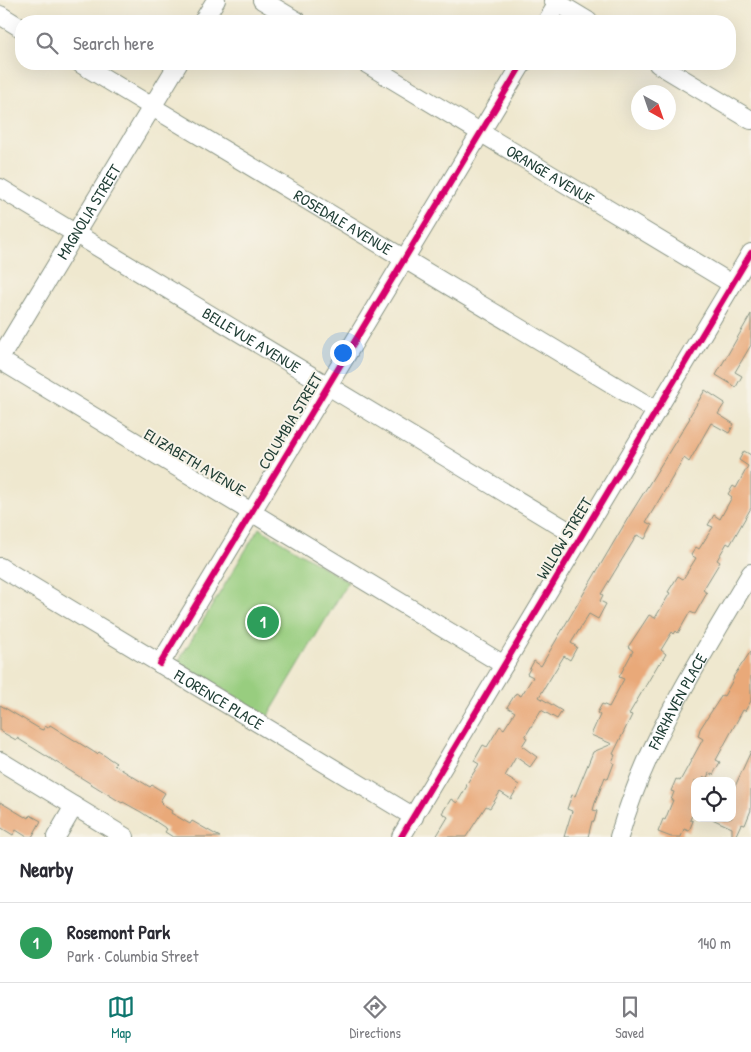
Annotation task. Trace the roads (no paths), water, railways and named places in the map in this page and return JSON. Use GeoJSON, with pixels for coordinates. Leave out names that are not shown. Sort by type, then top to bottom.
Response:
{"type":"FeatureCollection","features":[{"type":"Feature","properties":{"kind":"street"},"geometry":{"type":"LineString","coordinates":[[207,15],[216,0]]}},
{"type":"Feature","properties":{"kind":"street"},"geometry":{"type":"LineString","coordinates":[[262,0],[287,15]]}},
{"type":"Feature","properties":{"kind":"street"},"geometry":{"type":"LineString","coordinates":[[550,15],[557,1],[579,15]]}},
{"type":"Feature","properties":{"kind":"street"},"geometry":{"type":"LineString","coordinates":[[0,15],[15,24]]}},
{"type":"Feature","properties":{"kind":"street","name":"ROSEDALE AVENUE"},"geometry":{"type":"LineString","coordinates":[[91,70],[656,411]]}},
{"type":"Feature","properties":{"kind":"street","name":"MAGNOLIA STREET"},"geometry":{"type":"LineString","coordinates":[[0,359],[174,70]]}},
{"type":"Feature","properties":{"kind":"street","name":"ORANGE AVENUE"},"geometry":{"type":"LineString","coordinates":[[377,70],[732,284]]}},
{"type":"Feature","properties":{"kind":"street","name":"COLUMBIA STREET"},"geometry":{"type":"LineString","coordinates":[[160,664],[518,70]]}},
{"type":"Feature","properties":{"kind":"street"},"geometry":{"type":"LineString","coordinates":[[668,70],[751,120]]}},
{"type":"Feature","properties":{"kind":"street","name":"BELLEVUE AVENUE"},"geometry":{"type":"LineString","coordinates":[[0,188],[580,538]]}},
{"type":"Feature","properties":{"kind":"street","name":"WILLOW STREET"},"geometry":{"type":"LineString","coordinates":[[401,837],[751,253]]}},
{"type":"Feature","properties":{"kind":"street","name":"ELIZABETH AVENUE"},"geometry":{"type":"LineString","coordinates":[[0,359],[504,665]]}},
{"type":"Feature","properties":{"kind":"street","name":"FLORENCE PLACE"},"geometry":{"type":"LineString","coordinates":[[0,567],[414,817]]}},
{"type":"Feature","properties":{"kind":"street","name":"FAIRHAVEN PLACE"},"geometry":{"type":"LineString","coordinates":[[619,837],[641,773],[668,714],[751,573]]}},
{"type":"Feature","properties":{"kind":"street"},"geometry":{"type":"LineString","coordinates":[[0,761],[125,837]]}},
{"type":"Feature","properties":{"kind":"street"},"geometry":{"type":"LineString","coordinates":[[56,837],[74,806]]}},
{"type":"Feature","properties":{"kind":"place","name":"Rosemont Park"},"geometry":{"type":"Point","coordinates":[263,622]}}]}
